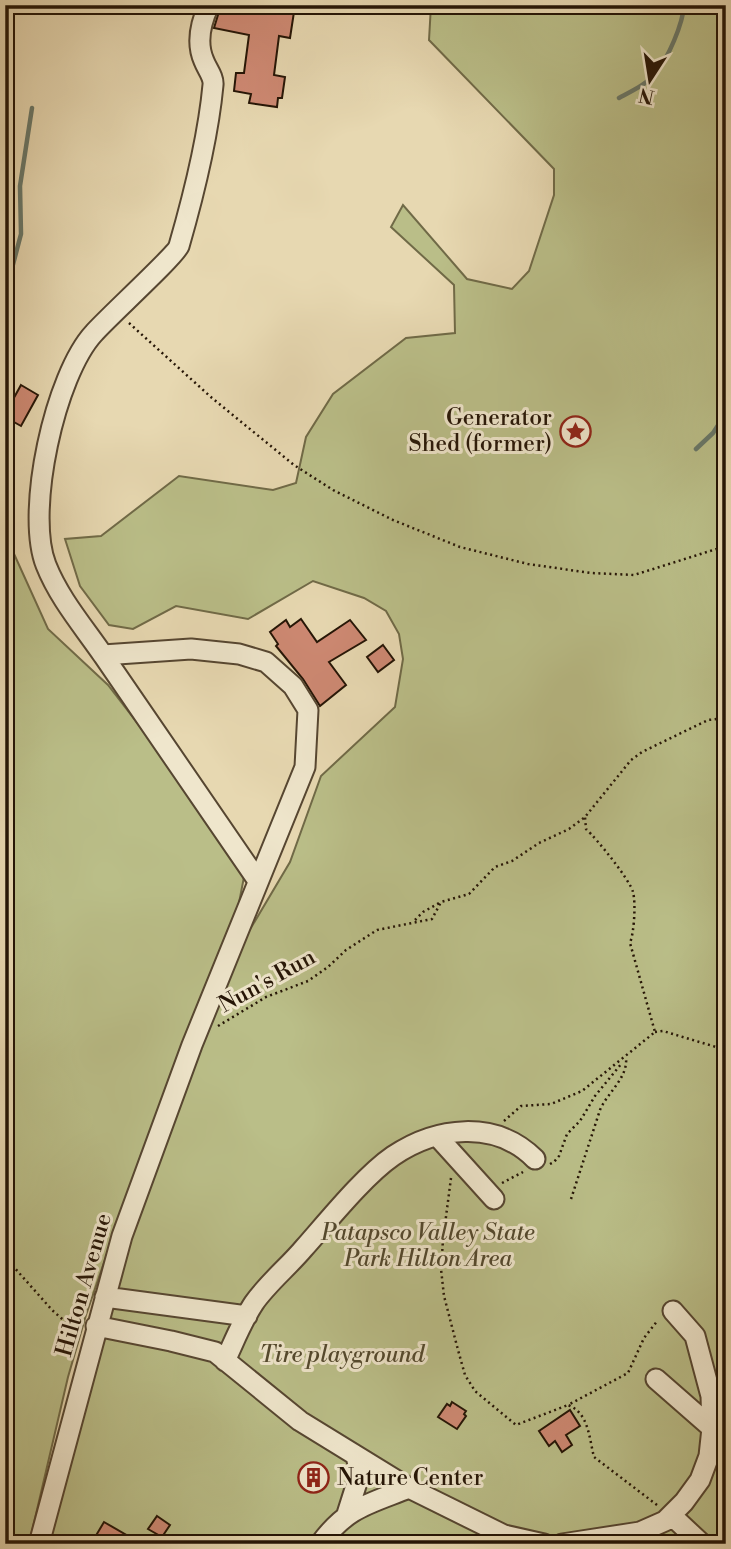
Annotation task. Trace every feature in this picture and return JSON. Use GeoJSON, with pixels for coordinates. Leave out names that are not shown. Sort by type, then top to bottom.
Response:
{"type":"FeatureCollection","features":[{"type":"Feature","properties":{"kind":"street"},"geometry":{"type":"LineString","coordinates":[[209,5],[204,15],[199,44],[203,60],[214,81],[194,192],[178,250],[91,336],[65,381],[49,433],[38,515],[45,563],[61,595],[258,881]]}},
{"type":"Feature","properties":{"kind":"street","name":"Hilton Avenue"},"geometry":{"type":"LineString","coordinates":[[39,1544],[122,1236],[191,1045],[277,841],[305,767],[308,710],[293,687],[266,662],[230,652],[191,649],[103,655]]}},
{"type":"Feature","properties":{"kind":"street"},"geometry":{"type":"LineString","coordinates":[[225,1361],[254,1302],[375,1172],[393,1157],[437,1136],[460,1130],[496,1135],[516,1145],[537,1165]]}},
{"type":"Feature","properties":{"kind":"street"},"geometry":{"type":"LineString","coordinates":[[437,1136],[494,1194]]}},
{"type":"Feature","properties":{"kind":"street"},"geometry":{"type":"LineString","coordinates":[[105,1297],[247,1316]]}},
{"type":"Feature","properties":{"kind":"street"},"geometry":{"type":"LineString","coordinates":[[562,1544],[639,1532],[665,1521],[684,1502],[699,1480],[709,1456],[711,1396],[695,1336],[666,1315]]}},
{"type":"Feature","properties":{"kind":"street"},"geometry":{"type":"LineString","coordinates":[[94,1335],[198,1347],[215,1352],[300,1421],[409,1488],[504,1535],[544,1544]]}},
{"type":"Feature","properties":{"kind":"street"},"geometry":{"type":"LineString","coordinates":[[656,1379],[712,1428]]}},
{"type":"Feature","properties":{"kind":"street"},"geometry":{"type":"LineString","coordinates":[[346,1514],[360,1474],[356,1456]]}},
{"type":"Feature","properties":{"kind":"street"},"geometry":{"type":"LineString","coordinates":[[320,1544],[346,1514],[409,1488]]}},
{"type":"Feature","properties":{"kind":"street"},"geometry":{"type":"LineString","coordinates":[[671,1515],[702,1544]]}},
{"type":"Feature","properties":{"kind":"path"},"geometry":{"type":"LineString","coordinates":[[115,311],[212,398],[294,465],[333,490],[393,520],[460,547],[528,564],[591,573],[634,575],[726,546]]}},
{"type":"Feature","properties":{"kind":"path","name":"Nun's Run"},"geometry":{"type":"LineString","coordinates":[[200,1024],[212,1029],[266,997],[308,981],[346,950],[377,930],[432,919],[441,902],[470,894],[495,867],[512,861],[585,817],[631,760],[642,752],[708,720],[726,718]]}},
{"type":"Feature","properties":{"kind":"path"},"geometry":{"type":"LineString","coordinates":[[585,817],[586,829],[597,840],[633,891],[633,935],[629,943],[655,1032]]}},
{"type":"Feature","properties":{"kind":"path"},"geometry":{"type":"LineString","coordinates":[[413,921],[441,902]]}},
{"type":"Feature","properties":{"kind":"path"},"geometry":{"type":"LineString","coordinates":[[496,1135],[500,1124],[521,1106],[551,1104],[582,1091],[655,1032],[663,1031],[726,1050]]}},
{"type":"Feature","properties":{"kind":"path"},"geometry":{"type":"LineString","coordinates":[[494,1194],[507,1178],[537,1165],[580,1121],[595,1096],[626,1058]]}},
{"type":"Feature","properties":{"kind":"path"},"geometry":{"type":"LineString","coordinates":[[571,1199],[605,1097],[627,1066],[626,1058]]}},
{"type":"Feature","properties":{"kind":"path"},"geometry":{"type":"LineString","coordinates":[[451,1175],[441,1269],[444,1296],[465,1376],[475,1391],[516,1425],[568,1405],[628,1373],[645,1338],[666,1315]]}},
{"type":"Feature","properties":{"kind":"path"},"geometry":{"type":"LineString","coordinates":[[5,1257],[52,1310],[94,1335]]}},
{"type":"Feature","properties":{"kind":"path"},"geometry":{"type":"LineString","coordinates":[[568,1405],[574,1407],[587,1423],[594,1457],[647,1497]]}},
{"type":"Feature","properties":{"kind":"green space"},"geometry":{"type":"Polygon","coordinates":[[[431,5],[726,5],[726,1544],[33,1544],[142,1152],[86,1315],[68,1377],[29,1544],[5,1544],[5,534],[48,629],[108,685],[202,807],[244,877],[237,913],[236,953],[290,862],[321,776],[395,707],[403,659],[399,634],[386,611],[364,598],[313,581],[248,619],[176,606],[133,629],[109,625],[80,586],[65,539],[101,536],[179,476],[273,490],[296,483],[306,437],[333,394],[406,338],[455,333],[454,285],[391,227],[403,205],[467,279],[512,289],[529,271],[554,195],[554,169],[429,40],[431,5]]]}},
{"type":"Feature","properties":{"kind":"building"},"geometry":{"type":"Polygon","coordinates":[[[221,5],[283,5],[282,10],[294,12],[290,38],[279,36],[274,75],[285,77],[282,98],[278,98],[277,107],[249,103],[251,94],[234,91],[236,73],[244,73],[249,35],[214,28],[221,5]]]}},
{"type":"Feature","properties":{"kind":"building"},"geometry":{"type":"Polygon","coordinates":[[[21,385],[38,395],[21,426],[5,417],[5,414],[21,385]]]}},
{"type":"Feature","properties":{"kind":"building"},"geometry":{"type":"Polygon","coordinates":[[[301,619],[317,642],[350,620],[366,640],[329,662],[346,685],[320,706],[303,679],[276,646],[278,644],[270,632],[286,620],[290,627],[301,619]]]}},
{"type":"Feature","properties":{"kind":"building"},"geometry":{"type":"Polygon","coordinates":[[[383,645],[394,660],[378,672],[367,657],[383,645]]]}},
{"type":"Feature","properties":{"kind":"building"},"geometry":{"type":"Polygon","coordinates":[[[452,1402],[466,1411],[466,1416],[457,1429],[438,1417],[447,1404],[450,1406],[452,1402]]]}},
{"type":"Feature","properties":{"kind":"building"},"geometry":{"type":"Polygon","coordinates":[[[570,1410],[580,1426],[566,1435],[572,1445],[562,1452],[555,1441],[549,1446],[539,1431],[570,1410]]]}},
{"type":"Feature","properties":{"kind":"building","name":"Nature Center"},"geometry":{"type":"Polygon","coordinates":[[[312,1468],[324,1478],[316,1488],[304,1478],[312,1468]]]}},
{"type":"Feature","properties":{"kind":"building"},"geometry":{"type":"Polygon","coordinates":[[[157,1516],[170,1525],[162,1537],[148,1529],[157,1516]]]}},
{"type":"Feature","properties":{"kind":"building"},"geometry":{"type":"Polygon","coordinates":[[[104,1522],[142,1544],[91,1544],[104,1522]]]}},
{"type":"Feature","properties":{"kind":"waterway"},"geometry":{"type":"LineString","coordinates":[[619,98],[648,81],[661,67],[678,31],[684,5]]}},
{"type":"Feature","properties":{"kind":"waterway"},"geometry":{"type":"LineString","coordinates":[[5,295],[21,234],[20,186],[32,108]]}},
{"type":"Feature","properties":{"kind":"waterway"},"geometry":{"type":"LineString","coordinates":[[696,449],[713,433],[726,413]]}},
{"type":"Feature","properties":{"kind":"place","name":"Generator Shed (former)"},"geometry":{"type":"Point","coordinates":[575,431]}},
{"type":"Feature","properties":{"kind":"place","name":"Nature Center"},"geometry":{"type":"Point","coordinates":[314,1478]}},
{"type":"Feature","properties":{"kind":"park label","name":"Patapsco Valley State Park Hilton Area"},"geometry":{"type":"Point","coordinates":[428,1246]}},
{"type":"Feature","properties":{"kind":"park label","name":"Tire playground"},"geometry":{"type":"Point","coordinates":[342,1355]}}]}
